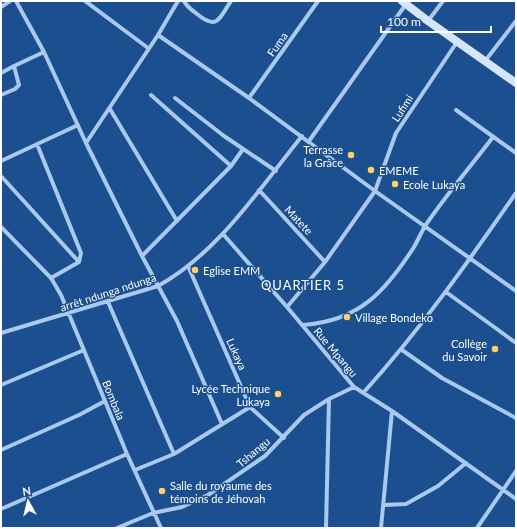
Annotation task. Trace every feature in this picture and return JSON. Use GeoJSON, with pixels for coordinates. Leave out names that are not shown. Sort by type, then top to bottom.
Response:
{"type":"FeatureCollection","features":[{"type":"Feature","properties":{"kind":"street"},"geometry":{"type":"LineString","coordinates":[[1,7],[10,1]]}},
{"type":"Feature","properties":{"kind":"street"},"geometry":{"type":"LineString","coordinates":[[16,1],[44,52],[86,143],[142,256],[177,321],[222,424]]}},
{"type":"Feature","properties":{"kind":"street"},"geometry":{"type":"LineString","coordinates":[[85,1],[148,48]]}},
{"type":"Feature","properties":{"kind":"street"},"geometry":{"type":"LineString","coordinates":[[86,143],[158,35],[178,1]]}},
{"type":"Feature","properties":{"kind":"street"},"geometry":{"type":"LineString","coordinates":[[184,1],[189,8],[208,23],[216,22],[231,1]]}},
{"type":"Feature","properties":{"kind":"street","name":"Fuma"},"geometry":{"type":"LineString","coordinates":[[250,98],[318,1]]}},
{"type":"Feature","properties":{"kind":"street"},"geometry":{"type":"LineString","coordinates":[[428,21],[443,1]]}},
{"type":"Feature","properties":{"kind":"street"},"geometry":{"type":"LineString","coordinates":[[309,141],[404,2],[457,42],[516,83]]}},
{"type":"Feature","properties":{"kind":"street"},"geometry":{"type":"LineString","coordinates":[[485,61],[516,21]]}},
{"type":"Feature","properties":{"kind":"street"},"geometry":{"type":"LineString","coordinates":[[158,35],[250,98],[516,291]]}},
{"type":"Feature","properties":{"kind":"street","name":"Lufimi"},"geometry":{"type":"LineString","coordinates":[[287,307],[325,262],[375,190],[396,133],[457,42]]}},
{"type":"Feature","properties":{"kind":"street"},"geometry":{"type":"LineString","coordinates":[[1,73],[44,52]]}},
{"type":"Feature","properties":{"kind":"street"},"geometry":{"type":"LineString","coordinates":[[1,94],[15,89],[19,85],[14,66]]}},
{"type":"Feature","properties":{"kind":"street"},"geometry":{"type":"LineString","coordinates":[[151,95],[231,166]]}},
{"type":"Feature","properties":{"kind":"street"},"geometry":{"type":"LineString","coordinates":[[175,98],[276,171]]}},
{"type":"Feature","properties":{"kind":"street"},"geometry":{"type":"LineString","coordinates":[[110,109],[177,221]]}},
{"type":"Feature","properties":{"kind":"street"},"geometry":{"type":"LineString","coordinates":[[456,110],[516,153]]}},
{"type":"Feature","properties":{"kind":"street"},"geometry":{"type":"LineString","coordinates":[[1,161],[78,125]]}},
{"type":"Feature","properties":{"kind":"street","name":"arrêt ndunga ndunga"},"geometry":{"type":"LineString","coordinates":[[1,332],[108,302],[158,286],[174,277],[223,234],[276,171],[302,136]]}},
{"type":"Feature","properties":{"kind":"street"},"geometry":{"type":"LineString","coordinates":[[302,325],[327,322],[356,310],[385,288],[413,248],[425,226],[493,137]]}},
{"type":"Feature","properties":{"kind":"street"},"geometry":{"type":"LineString","coordinates":[[37,144],[80,250],[81,256],[78,262],[51,278]]}},
{"type":"Feature","properties":{"kind":"street"},"geometry":{"type":"LineString","coordinates":[[142,256],[231,166],[244,149]]}},
{"type":"Feature","properties":{"kind":"street"},"geometry":{"type":"LineString","coordinates":[[1,176],[78,262]]}},
{"type":"Feature","properties":{"kind":"street","name":"Matete"},"geometry":{"type":"LineString","coordinates":[[259,190],[325,262]]}},
{"type":"Feature","properties":{"kind":"street"},"geometry":{"type":"LineString","coordinates":[[364,392],[402,350],[471,258],[516,193]]}},
{"type":"Feature","properties":{"kind":"street","name":"Bombala"},"geometry":{"type":"LineString","coordinates":[[1,227],[51,278],[71,313],[84,350],[127,454],[161,528]]}},
{"type":"Feature","properties":{"kind":"street","name":"Rue Mpangu"},"geometry":{"type":"LineString","coordinates":[[223,234],[354,387],[392,410],[516,499]]}},
{"type":"Feature","properties":{"kind":"street","name":"Lukaya"},"geometry":{"type":"LineString","coordinates":[[188,266],[250,407],[284,438]]}},
{"type":"Feature","properties":{"kind":"street"},"geometry":{"type":"LineString","coordinates":[[446,292],[516,343]]}},
{"type":"Feature","properties":{"kind":"street"},"geometry":{"type":"LineString","coordinates":[[108,302],[174,454]]}},
{"type":"Feature","properties":{"kind":"street"},"geometry":{"type":"LineString","coordinates":[[1,385],[84,350]]}},
{"type":"Feature","properties":{"kind":"street"},"geometry":{"type":"LineString","coordinates":[[402,350],[442,378],[485,403],[501,408],[516,418]]}},
{"type":"Feature","properties":{"kind":"street","name":"Tshangu"},"geometry":{"type":"LineString","coordinates":[[117,528],[154,513],[182,507],[208,496],[265,456],[284,438],[304,415],[328,399],[354,387]]}},
{"type":"Feature","properties":{"kind":"street"},"geometry":{"type":"LineString","coordinates":[[326,528],[328,399]]}},
{"type":"Feature","properties":{"kind":"street"},"geometry":{"type":"LineString","coordinates":[[1,450],[79,415],[105,401]]}},
{"type":"Feature","properties":{"kind":"street"},"geometry":{"type":"LineString","coordinates":[[135,470],[174,454],[250,407]]}},
{"type":"Feature","properties":{"kind":"street"},"geometry":{"type":"LineString","coordinates":[[381,528],[392,410]]}},
{"type":"Feature","properties":{"kind":"street"},"geometry":{"type":"LineString","coordinates":[[1,509],[127,454]]}},
{"type":"Feature","properties":{"kind":"street"},"geometry":{"type":"LineString","coordinates":[[384,505],[406,504],[438,486],[466,463]]}},
{"type":"Feature","properties":{"kind":"street"},"geometry":{"type":"LineString","coordinates":[[477,528],[516,471]]}},
{"type":"Feature","properties":{"kind":"place","name":"Terrasse la Grâce"},"geometry":{"type":"Point","coordinates":[351,155]}},
{"type":"Feature","properties":{"kind":"place","name":"EMEME"},"geometry":{"type":"Point","coordinates":[371,170]}},
{"type":"Feature","properties":{"kind":"place","name":"Ecole Lukaya"},"geometry":{"type":"Point","coordinates":[395,184]}},
{"type":"Feature","properties":{"kind":"place","name":"Eglise EMM"},"geometry":{"type":"Point","coordinates":[195,270]}},
{"type":"Feature","properties":{"kind":"place","name":"Village Bondeko"},"geometry":{"type":"Point","coordinates":[347,317]}},
{"type":"Feature","properties":{"kind":"place","name":"Collège du Savoir"},"geometry":{"type":"Point","coordinates":[495,349]}},
{"type":"Feature","properties":{"kind":"place","name":"Lycée Technique Lukaya"},"geometry":{"type":"Point","coordinates":[278,394]}},
{"type":"Feature","properties":{"kind":"place","name":"Salle du royaume des témoins de Jéhovah"},"geometry":{"type":"Point","coordinates":[162,491]}},
{"type":"Feature","properties":{"kind":"district","name":"QUARTIER 5"},"geometry":{"type":"Point","coordinates":[303,285]}}]}
